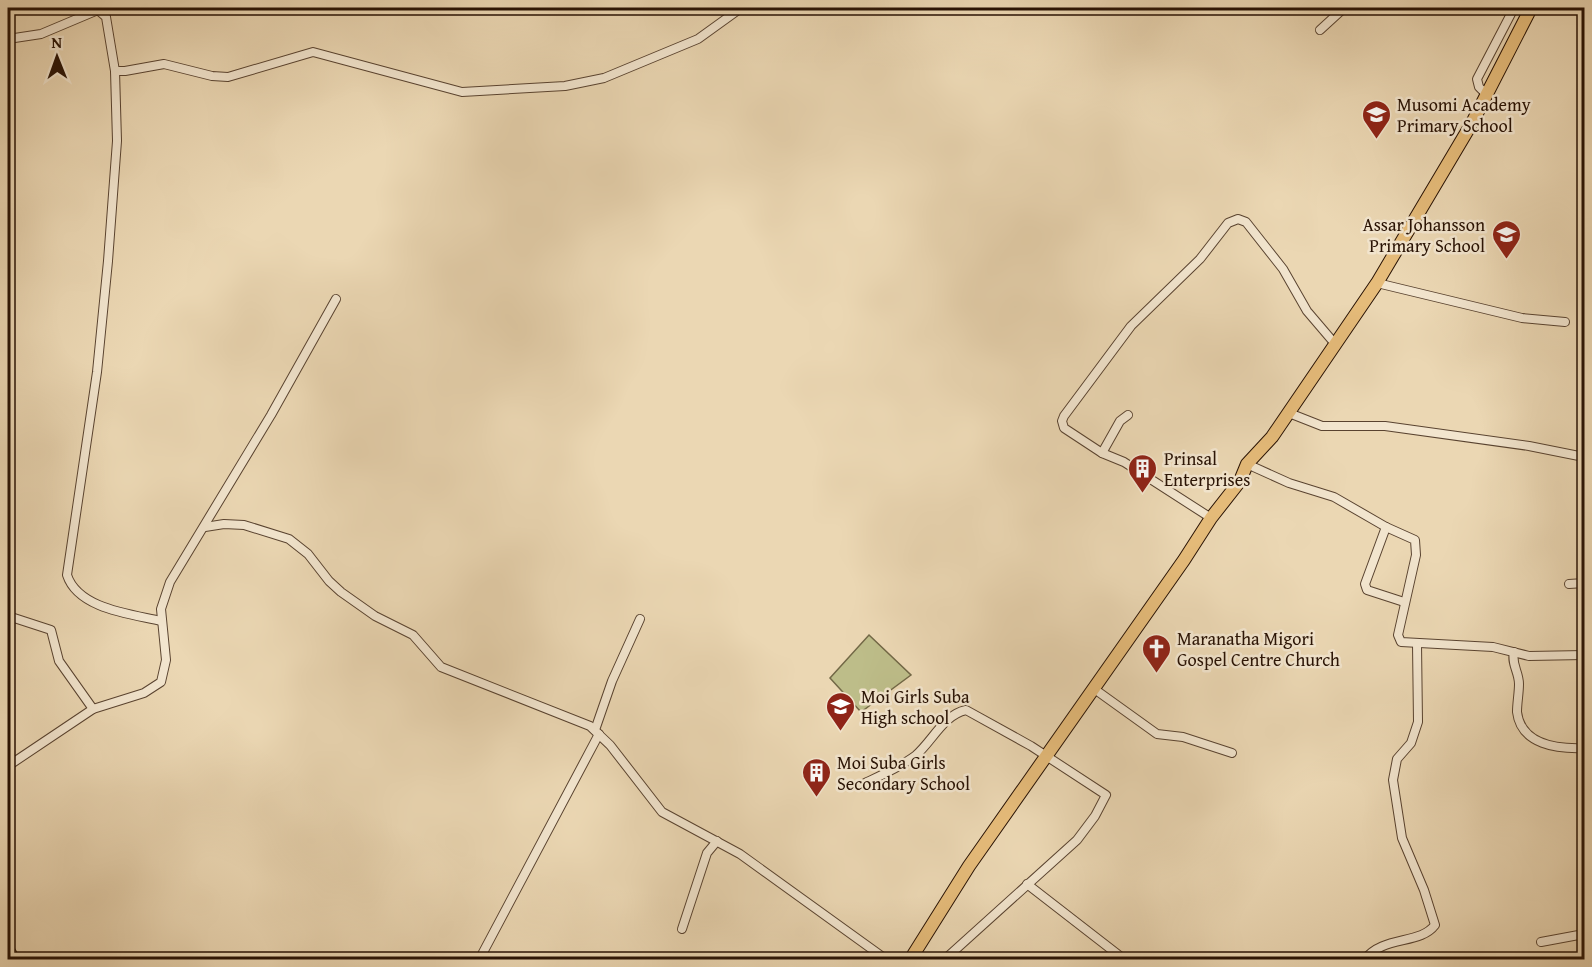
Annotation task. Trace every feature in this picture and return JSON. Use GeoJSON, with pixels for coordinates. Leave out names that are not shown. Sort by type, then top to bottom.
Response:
{"type":"FeatureCollection","features":[{"type":"Feature","properties":{"kind":"highway"},"geometry":{"type":"LineString","coordinates":[[910,960],[969,866],[1211,518],[1240,481],[1246,464],[1289,413],[1377,283],[1472,123],[1531,8]]}},
{"type":"Feature","properties":{"kind":"highway"},"geometry":{"type":"LineString","coordinates":[[8,950],[14,960]]}},
{"type":"Feature","properties":{"kind":"street"},"geometry":{"type":"LineString","coordinates":[[115,70],[125,71],[164,64],[212,76],[228,76],[313,52],[462,92],[565,86],[604,78],[698,39],[741,8]]}},
{"type":"Feature","properties":{"kind":"street"},"geometry":{"type":"LineString","coordinates":[[1320,30],[1344,8]]}},
{"type":"Feature","properties":{"kind":"street"},"geometry":{"type":"LineString","coordinates":[[1486,94],[1479,87],[1477,79],[1514,8]]}},
{"type":"Feature","properties":{"kind":"street"},"geometry":{"type":"LineString","coordinates":[[8,39],[41,34],[98,10],[106,18],[115,70],[117,141],[106,284],[93,401],[67,575],[72,589],[79,595],[107,607],[161,621]]}},
{"type":"Feature","properties":{"kind":"street"},"geometry":{"type":"LineString","coordinates":[[1211,518],[1124,462],[1102,453],[1064,428],[1064,416],[1131,326],[1200,259],[1228,223],[1238,219],[1246,222],[1283,269],[1307,311],[1336,345]]}},
{"type":"Feature","properties":{"kind":"street"},"geometry":{"type":"LineString","coordinates":[[1377,283],[1522,318],[1565,322]]}},
{"type":"Feature","properties":{"kind":"street"},"geometry":{"type":"LineString","coordinates":[[8,766],[93,709],[144,693],[161,682],[166,660],[161,609],[170,582],[205,527],[336,299]]}},
{"type":"Feature","properties":{"kind":"street"},"geometry":{"type":"LineString","coordinates":[[1289,413],[1309,422],[1330,427],[1384,426],[1529,446],[1584,457]]}},
{"type":"Feature","properties":{"kind":"street"},"geometry":{"type":"LineString","coordinates":[[1102,453],[1120,421],[1128,415]]}},
{"type":"Feature","properties":{"kind":"street"},"geometry":{"type":"LineString","coordinates":[[1246,464],[1289,483],[1334,497],[1416,542],[1416,555],[1404,602],[1399,639],[1417,644],[1493,647],[1529,656],[1584,655]]}},
{"type":"Feature","properties":{"kind":"street"},"geometry":{"type":"LineString","coordinates":[[205,527],[224,524],[244,525],[290,539],[308,554],[328,581],[340,592],[375,616],[413,635],[441,667],[573,718],[597,732],[662,812],[751,861],[887,960]]}},
{"type":"Feature","properties":{"kind":"street"},"geometry":{"type":"LineString","coordinates":[[1386,527],[1365,584],[1367,590],[1404,602]]}},
{"type":"Feature","properties":{"kind":"street"},"geometry":{"type":"LineString","coordinates":[[1569,584],[1584,583]]}},
{"type":"Feature","properties":{"kind":"street"},"geometry":{"type":"LineString","coordinates":[[8,616],[51,630],[59,661],[93,709]]}},
{"type":"Feature","properties":{"kind":"street"},"geometry":{"type":"LineString","coordinates":[[479,960],[597,732],[612,681],[640,619]]}},
{"type":"Feature","properties":{"kind":"street"},"geometry":{"type":"LineString","coordinates":[[1364,960],[1380,945],[1427,932],[1433,928],[1435,922],[1402,838],[1393,780],[1396,759],[1413,739],[1418,722],[1417,644]]}},
{"type":"Feature","properties":{"kind":"street"},"geometry":{"type":"LineString","coordinates":[[1514,652],[1512,659],[1519,677],[1517,710],[1523,730],[1543,744],[1584,748]]}},
{"type":"Feature","properties":{"kind":"street"},"geometry":{"type":"LineString","coordinates":[[1093,688],[1157,734],[1183,737],[1232,753]]}},
{"type":"Feature","properties":{"kind":"street"},"geometry":{"type":"LineString","coordinates":[[865,783],[915,755],[943,725],[957,713],[966,710],[1105,793],[1106,798],[1082,834],[944,960]]}},
{"type":"Feature","properties":{"kind":"street"},"geometry":{"type":"LineString","coordinates":[[682,929],[707,853],[717,841]]}},
{"type":"Feature","properties":{"kind":"street"},"geometry":{"type":"LineString","coordinates":[[1027,884],[1125,960]]}},
{"type":"Feature","properties":{"kind":"street"},"geometry":{"type":"LineString","coordinates":[[1541,942],[1584,934]]}},
{"type":"Feature","properties":{"kind":"green space"},"geometry":{"type":"Polygon","coordinates":[[[869,635],[911,675],[861,712],[830,678],[869,635]]]}},
{"type":"Feature","properties":{"kind":"place","name":"Musomi Academy Primary School"},"geometry":{"type":"Point","coordinates":[1376,140]}},
{"type":"Feature","properties":{"kind":"place","name":"Assar Johansson Primary School"},"geometry":{"type":"Point","coordinates":[1506,260]}},
{"type":"Feature","properties":{"kind":"place","name":"Prinsal Enterprises"},"geometry":{"type":"Point","coordinates":[1143,494]}},
{"type":"Feature","properties":{"kind":"place","name":"Maranatha Migori Gospel Centre Church"},"geometry":{"type":"Point","coordinates":[1156,674]}},
{"type":"Feature","properties":{"kind":"place","name":"Moi Girls Suba High school"},"geometry":{"type":"Point","coordinates":[840,732]}},
{"type":"Feature","properties":{"kind":"place","name":"Moi Suba Girls Secondary School"},"geometry":{"type":"Point","coordinates":[816,798]}}]}
